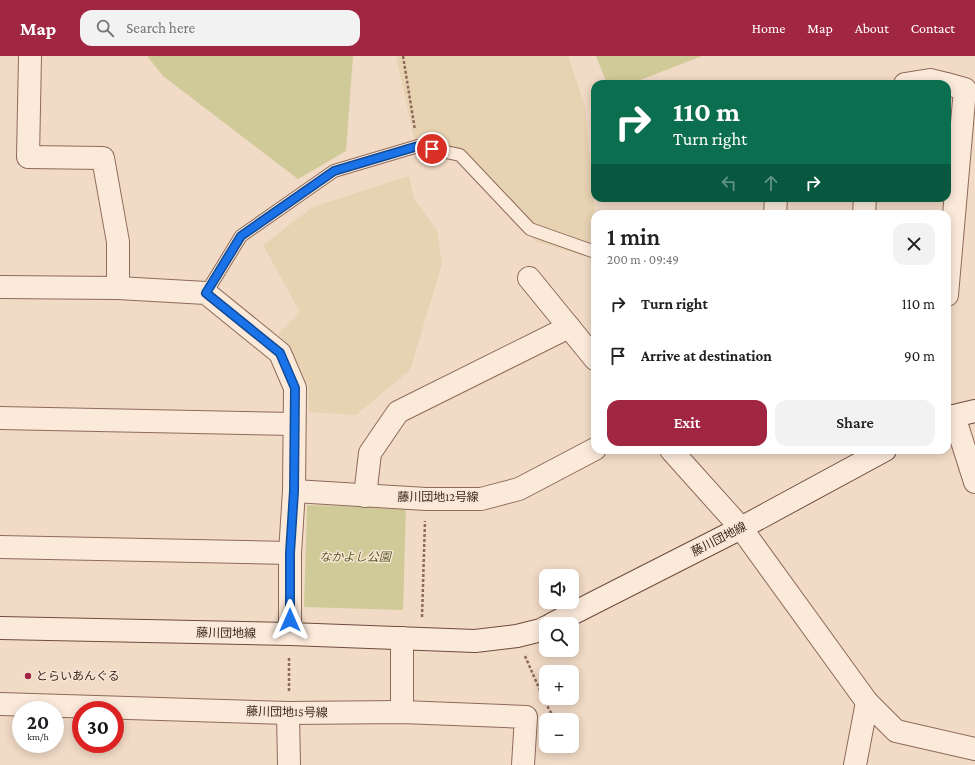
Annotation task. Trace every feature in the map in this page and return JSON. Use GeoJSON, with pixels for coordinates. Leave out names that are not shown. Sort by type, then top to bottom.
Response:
{"type":"FeatureCollection","features":[{"type":"Feature","properties":{"kind":"street"},"geometry":{"type":"LineString","coordinates":[[30,56],[28,157],[103,158],[118,242],[118,288]]}},
{"type":"Feature","properties":{"kind":"street"},"geometry":{"type":"LineString","coordinates":[[951,85],[965,89],[951,249]]}},
{"type":"Feature","properties":{"kind":"street"},"geometry":{"type":"LineString","coordinates":[[529,278],[591,354]]}},
{"type":"Feature","properties":{"kind":"street"},"geometry":{"type":"LineString","coordinates":[[0,287],[118,288],[206,293],[280,353],[295,388],[294,491],[290,553],[290,634]]}},
{"type":"Feature","properties":{"kind":"street"},"geometry":{"type":"LineString","coordinates":[[365,496],[370,453],[398,412],[569,327]]}},
{"type":"Feature","properties":{"kind":"street"},"geometry":{"type":"LineString","coordinates":[[975,411],[951,418],[975,482]]}},
{"type":"Feature","properties":{"kind":"street"},"geometry":{"type":"LineString","coordinates":[[0,418],[294,424]]}},
{"type":"Feature","properties":{"kind":"street","name":"藤川団地12号線"},"geometry":{"type":"LineString","coordinates":[[294,491],[426,499],[481,499],[519,489],[591,451]]}},
{"type":"Feature","properties":{"kind":"street"},"geometry":{"type":"LineString","coordinates":[[675,454],[742,528],[867,702],[896,731],[975,749]]}},
{"type":"Feature","properties":{"kind":"street","name":"藤川団地線"},"geometry":{"type":"LineString","coordinates":[[566,617],[742,528],[878,454]]}},
{"type":"Feature","properties":{"kind":"street"},"geometry":{"type":"LineString","coordinates":[[0,547],[290,553]]}},
{"type":"Feature","properties":{"kind":"street","name":"藤川団地線"},"geometry":{"type":"LineString","coordinates":[[0,628],[290,634],[475,641],[517,636],[539,630]]}},
{"type":"Feature","properties":{"kind":"street"},"geometry":{"type":"LineString","coordinates":[[402,712],[411,638]]}},
{"type":"Feature","properties":{"kind":"street"},"geometry":{"type":"LineString","coordinates":[[856,765],[867,702]]}},
{"type":"Feature","properties":{"kind":"street","name":"藤川団地15号線"},"geometry":{"type":"LineString","coordinates":[[0,704],[288,713],[402,712],[526,717]]}},
{"type":"Feature","properties":{"kind":"street"},"geometry":{"type":"LineString","coordinates":[[288,713],[289,765]]}},
{"type":"Feature","properties":{"kind":"street"},"geometry":{"type":"LineString","coordinates":[[523,765],[526,717]]}},
{"type":"Feature","properties":{"kind":"lane"},"geometry":{"type":"LineString","coordinates":[[206,293],[241,236],[328,175],[334,171],[418,146],[460,155],[530,229],[591,251]]}},
{"type":"Feature","properties":{"kind":"path"},"geometry":{"type":"LineString","coordinates":[[403,56],[418,146]]}},
{"type":"Feature","properties":{"kind":"path"},"geometry":{"type":"LineString","coordinates":[[411,638],[426,499]]}},
{"type":"Feature","properties":{"kind":"path"},"geometry":{"type":"LineString","coordinates":[[288,713],[290,634]]}},
{"type":"Feature","properties":{"kind":"path"},"geometry":{"type":"LineString","coordinates":[[517,636],[546,704],[552,714],[526,717]]}},
{"type":"Feature","properties":{"kind":"shaded area"},"geometry":{"type":"Polygon","coordinates":[[[396,56],[568,56],[585,107],[591,171],[591,202],[594,202],[595,210],[591,210],[591,258],[537,242],[459,159],[417,152],[396,56]]]}},
{"type":"Feature","properties":{"kind":"shaded area"},"geometry":{"type":"Polygon","coordinates":[[[409,176],[414,199],[437,230],[442,264],[410,370],[356,415],[309,412],[308,385],[289,345],[278,334],[300,312],[263,245],[313,207],[409,176]]]}},
{"type":"Feature","properties":{"kind":"green space"},"geometry":{"type":"Polygon","coordinates":[[[147,56],[353,56],[346,151],[298,179],[163,76],[147,56]]]}},
{"type":"Feature","properties":{"kind":"green space"},"geometry":{"type":"Polygon","coordinates":[[[596,56],[702,56],[640,80],[605,80],[596,56]]]}},
{"type":"Feature","properties":{"kind":"green space","name":"なかよし公園"},"geometry":{"type":"Polygon","coordinates":[[[307,505],[406,508],[403,610],[304,607],[307,505]]]}},
{"type":"Feature","properties":{"kind":"place","name":"とらいあんぐる"},"geometry":{"type":"Point","coordinates":[28,676]}},
{"type":"Feature","properties":{"kind":"route"},"geometry":{"type":"LineString","coordinates":[[290,620],[290,553],[294,491],[295,388],[280,353],[206,293],[241,236],[334,171],[418,146],[432,149]]}}]}
